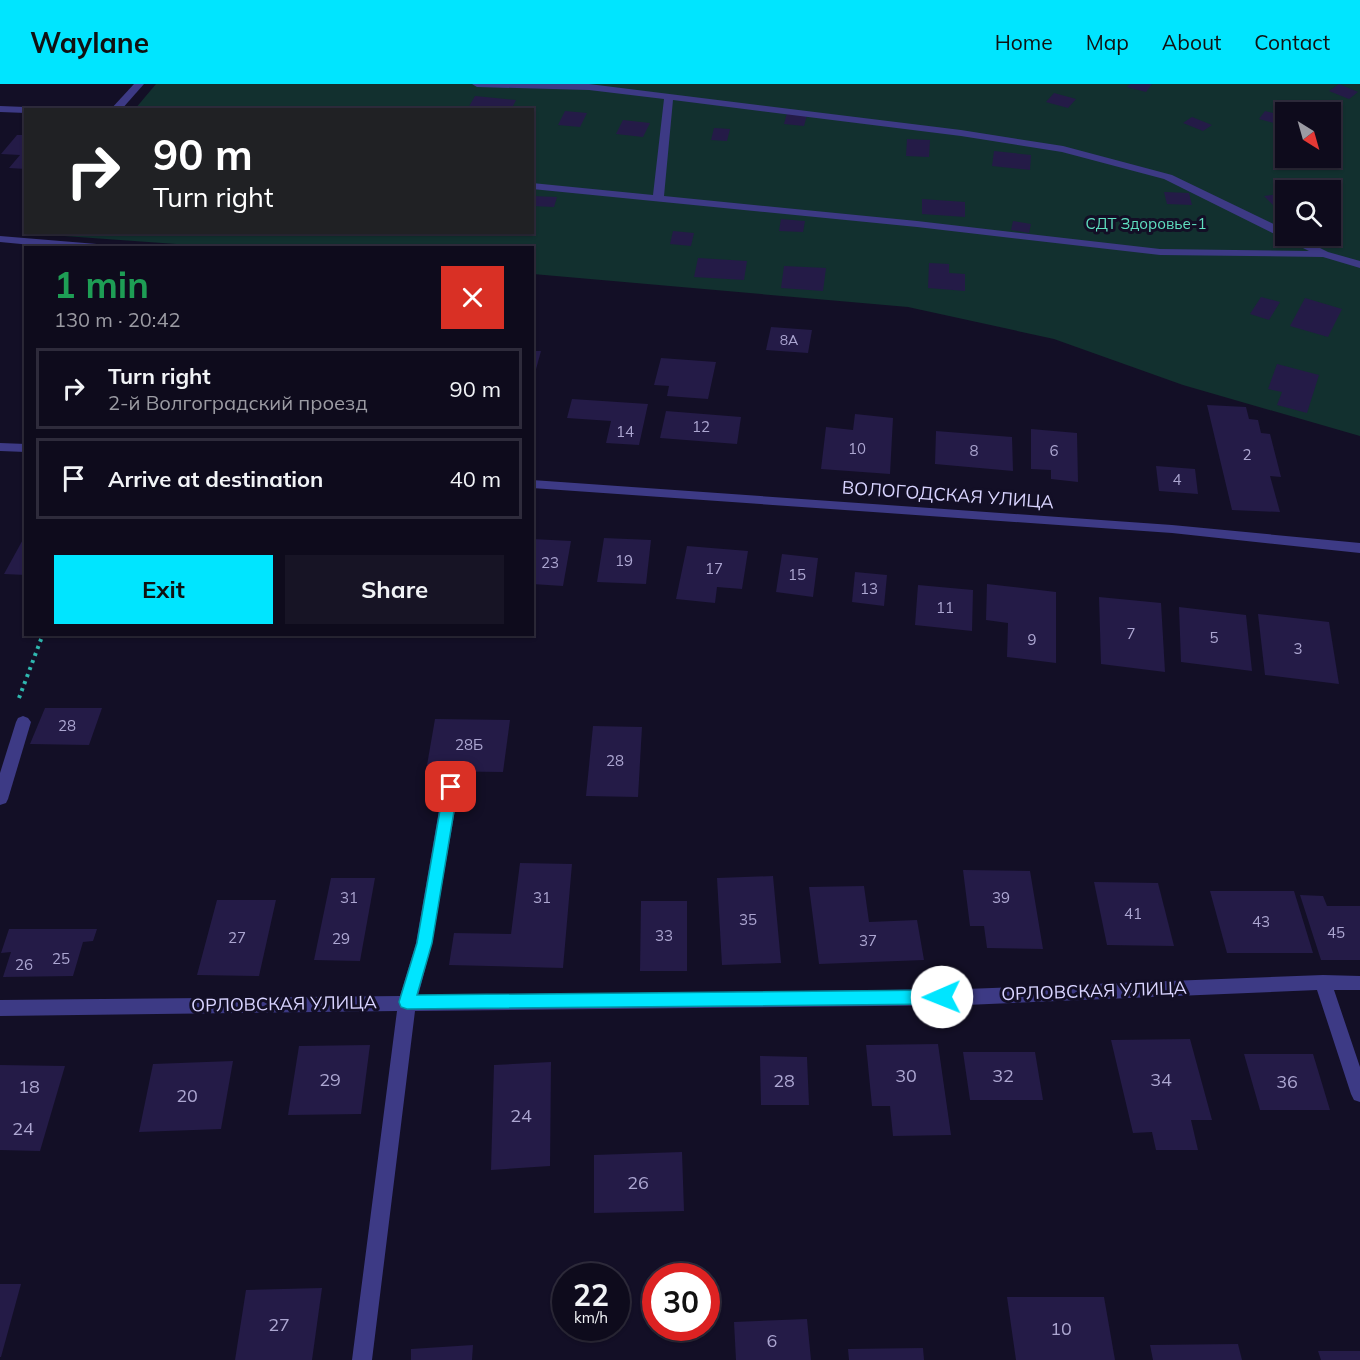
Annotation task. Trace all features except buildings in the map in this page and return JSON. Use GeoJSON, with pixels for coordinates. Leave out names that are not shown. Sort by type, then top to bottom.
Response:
{"type":"FeatureCollection","features":[{"type":"Feature","properties":{"kind":"street"},"geometry":{"type":"LineString","coordinates":[[117,108],[139,84]]}},
{"type":"Feature","properties":{"kind":"street"},"geometry":{"type":"LineString","coordinates":[[477,84],[589,87],[961,133],[1063,149],[1168,177],[1275,229]]}},
{"type":"Feature","properties":{"kind":"street"},"geometry":{"type":"LineString","coordinates":[[658,199],[669,97]]}},
{"type":"Feature","properties":{"kind":"street"},"geometry":{"type":"LineString","coordinates":[[0,109],[24,110]]}},
{"type":"Feature","properties":{"kind":"street"},"geometry":{"type":"LineString","coordinates":[[534,186],[1160,252],[1324,254]]}},
{"type":"Feature","properties":{"kind":"street"},"geometry":{"type":"LineString","coordinates":[[0,239],[85,246]]}},
{"type":"Feature","properties":{"kind":"street"},"geometry":{"type":"LineString","coordinates":[[1308,246],[1324,254],[1360,265]]}},
{"type":"Feature","properties":{"kind":"street"},"geometry":{"type":"LineString","coordinates":[[0,447],[24,448]]}},
{"type":"Feature","properties":{"kind":"street","name":"ВОЛОГОДСКАЯ УЛИЦА"},"geometry":{"type":"LineString","coordinates":[[534,484],[1172,529],[1360,548]]}},
{"type":"Feature","properties":{"kind":"street"},"geometry":{"type":"LineString","coordinates":[[0,799],[23,722]]}},
{"type":"Feature","properties":{"kind":"street"},"geometry":{"type":"LineString","coordinates":[[363,1360],[407,1002],[424,943],[451,787]]}},
{"type":"Feature","properties":{"kind":"street"},"geometry":{"type":"LineString","coordinates":[[1323,982],[1360,1094]]}},
{"type":"Feature","properties":{"kind":"street","name":"ОРЛОВСКАЯ УЛИЦА"},"geometry":{"type":"LineString","coordinates":[[0,1008],[966,997],[1323,982],[1360,983]]}},
{"type":"Feature","properties":{"kind":"path"},"geometry":{"type":"LineString","coordinates":[[23,722],[16,707],[42,636]]}},
{"type":"Feature","properties":{"kind":"green space","name":"СДТ Здоровье-1"},"geometry":{"type":"Polygon","coordinates":[[[156,84],[1360,84],[1360,436],[1183,385],[1054,339],[908,307],[534,274],[534,246],[204,246],[36,234],[534,234],[534,108],[136,108],[156,84]]]}},
{"type":"Feature","properties":{"kind":"route"},"geometry":{"type":"LineString","coordinates":[[451,787],[424,943],[407,1002],[942,997]]}}]}
